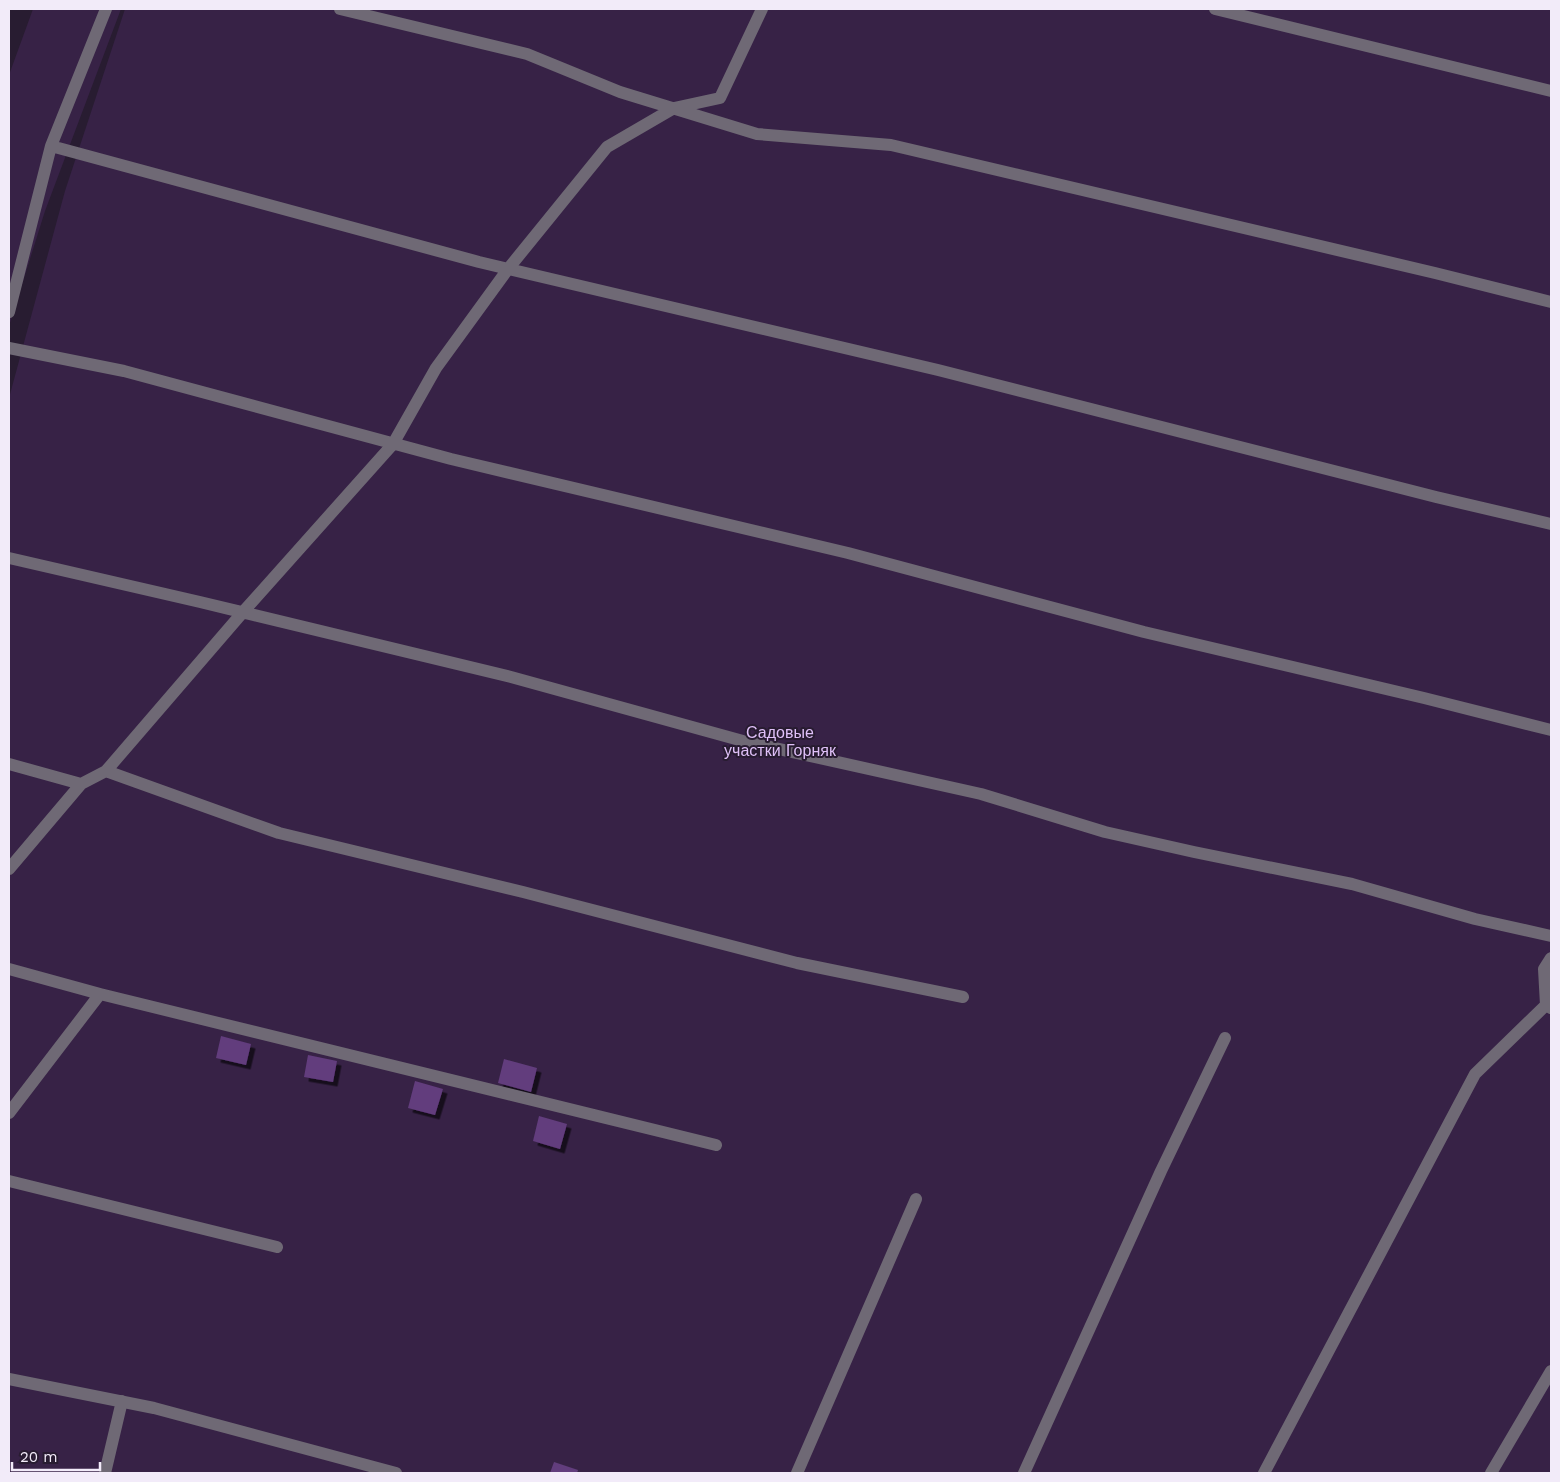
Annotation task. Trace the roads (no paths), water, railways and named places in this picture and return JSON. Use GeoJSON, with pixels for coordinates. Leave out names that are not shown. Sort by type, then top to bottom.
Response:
{"type":"FeatureCollection","features":[{"type":"Feature","properties":{"kind":"lane"},"geometry":{"type":"LineString","coordinates":[[9,312],[51,146],[106,9]]}},
{"type":"Feature","properties":{"kind":"lane"},"geometry":{"type":"LineString","coordinates":[[340,9],[527,54],[620,92],[757,134],[891,144],[1426,270],[1551,302]]}},
{"type":"Feature","properties":{"kind":"lane"},"geometry":{"type":"LineString","coordinates":[[9,869],[81,784],[106,772],[243,612],[393,444],[436,368],[508,269],[607,147],[674,108],[720,98],[762,9]]}},
{"type":"Feature","properties":{"kind":"lane"},"geometry":{"type":"LineString","coordinates":[[1215,9],[1551,91]]}},
{"type":"Feature","properties":{"kind":"lane"},"geometry":{"type":"LineString","coordinates":[[51,146],[508,269],[938,370],[1551,524]]}},
{"type":"Feature","properties":{"kind":"lane"},"geometry":{"type":"LineString","coordinates":[[9,348],[124,371],[452,460],[848,553],[1144,632],[1551,730]]}},
{"type":"Feature","properties":{"kind":"lane"},"geometry":{"type":"LineString","coordinates":[[9,558],[511,677],[743,741],[981,794],[1105,832],[1352,884],[1475,919],[1551,936]]}},
{"type":"Feature","properties":{"kind":"lane"},"geometry":{"type":"LineString","coordinates":[[9,764],[81,784]]}},
{"type":"Feature","properties":{"kind":"lane"},"geometry":{"type":"LineString","coordinates":[[106,772],[279,833],[514,890],[798,963],[963,997]]}},
{"type":"Feature","properties":{"kind":"lane"},"geometry":{"type":"LineString","coordinates":[[1264,1473],[1475,1074],[1548,1006],[1544,969],[1551,958]]}},
{"type":"Feature","properties":{"kind":"lane"},"geometry":{"type":"LineString","coordinates":[[9,968],[100,994],[716,1145]]}},
{"type":"Feature","properties":{"kind":"lane"},"geometry":{"type":"LineString","coordinates":[[9,1113],[100,994]]}},
{"type":"Feature","properties":{"kind":"lane"},"geometry":{"type":"LineString","coordinates":[[1024,1473],[1161,1171],[1224,1038]]}},
{"type":"Feature","properties":{"kind":"lane"},"geometry":{"type":"LineString","coordinates":[[9,1181],[277,1248]]}},
{"type":"Feature","properties":{"kind":"lane"},"geometry":{"type":"LineString","coordinates":[[797,1473],[916,1199]]}},
{"type":"Feature","properties":{"kind":"lane"},"geometry":{"type":"LineString","coordinates":[[1490,1473],[1551,1371]]}},
{"type":"Feature","properties":{"kind":"lane"},"geometry":{"type":"LineString","coordinates":[[9,1379],[154,1408],[396,1473]]}},
{"type":"Feature","properties":{"kind":"lane"},"geometry":{"type":"LineString","coordinates":[[105,1473],[122,1401]]}},
{"type":"Feature","properties":{"kind":"park label","name":"Садовые участки Горняк"},"geometry":{"type":"Point","coordinates":[780,741]}}]}
